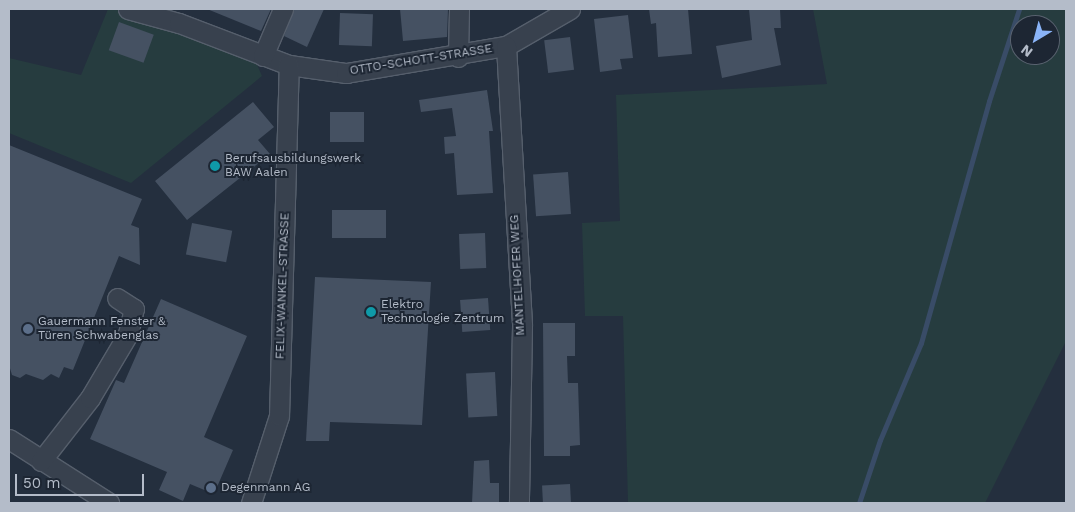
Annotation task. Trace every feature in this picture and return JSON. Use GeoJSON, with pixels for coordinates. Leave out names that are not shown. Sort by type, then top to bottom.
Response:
{"type":"FeatureCollection","features":[{"type":"Feature","properties":{"kind":"street","name":"OTTO-SCHOTT-STRASSE"},"geometry":{"type":"LineString","coordinates":[[128,9],[179,23],[263,56],[289,64],[346,72],[458,56],[506,46],[570,9]]}},
{"type":"Feature","properties":{"kind":"street"},"geometry":{"type":"LineString","coordinates":[[263,56],[283,9]]}},
{"type":"Feature","properties":{"kind":"street"},"geometry":{"type":"LineString","coordinates":[[458,56],[459,9]]}},
{"type":"Feature","properties":{"kind":"street","name":"MANTELHOFER WEG"},"geometry":{"type":"LineString","coordinates":[[506,46],[522,326],[518,503]]}},
{"type":"Feature","properties":{"kind":"street","name":"FELIX-WANKEL-STRASSE"},"geometry":{"type":"LineString","coordinates":[[251,503],[279,416],[289,64]]}},
{"type":"Feature","properties":{"kind":"street"},"geometry":{"type":"LineString","coordinates":[[41,461],[90,398],[128,334],[134,309],[118,298]]}},
{"type":"Feature","properties":{"kind":"street"},"geometry":{"type":"LineString","coordinates":[[9,439],[109,503]]}},
{"type":"Feature","properties":{"kind":"green space"},"geometry":{"type":"Polygon","coordinates":[[[108,9],[119,9],[255,60],[262,76],[131,183],[9,133],[9,58],[81,75],[108,9]]]}},
{"type":"Feature","properties":{"kind":"green space"},"geometry":{"type":"Polygon","coordinates":[[[813,9],[1066,9],[1066,341],[985,503],[628,503],[623,316],[585,316],[582,223],[620,221],[616,95],[827,84],[813,9]]]}},
{"type":"Feature","properties":{"kind":"building"},"geometry":{"type":"Polygon","coordinates":[[[207,9],[271,9],[261,31],[207,9]]]}},
{"type":"Feature","properties":{"kind":"building"},"geometry":{"type":"Polygon","coordinates":[[[294,9],[324,9],[307,47],[284,36],[294,9]]]}},
{"type":"Feature","properties":{"kind":"building"},"geometry":{"type":"Polygon","coordinates":[[[400,9],[448,9],[447,37],[403,41],[400,9]]]}},
{"type":"Feature","properties":{"kind":"building"},"geometry":{"type":"Polygon","coordinates":[[[649,9],[688,9],[692,54],[658,57],[656,23],[651,24],[649,9]]]}},
{"type":"Feature","properties":{"kind":"building"},"geometry":{"type":"Polygon","coordinates":[[[749,9],[780,9],[781,28],[774,28],[781,65],[722,78],[716,46],[752,40],[749,9]]]}},
{"type":"Feature","properties":{"kind":"building"},"geometry":{"type":"Polygon","coordinates":[[[340,13],[373,14],[372,46],[339,45],[340,13]]]}},
{"type":"Feature","properties":{"kind":"building"},"geometry":{"type":"Polygon","coordinates":[[[628,15],[633,58],[620,59],[622,69],[600,72],[594,19],[628,15]]]}},
{"type":"Feature","properties":{"kind":"building"},"geometry":{"type":"Polygon","coordinates":[[[119,22],[154,35],[144,63],[109,50],[119,22]]]}},
{"type":"Feature","properties":{"kind":"building"},"geometry":{"type":"Polygon","coordinates":[[[570,37],[574,70],[548,73],[544,40],[570,37]]]}},
{"type":"Feature","properties":{"kind":"building"},"geometry":{"type":"Polygon","coordinates":[[[487,90],[493,131],[489,131],[493,193],[457,195],[454,153],[445,154],[444,137],[456,136],[452,108],[421,112],[419,100],[487,90]]]}},
{"type":"Feature","properties":{"kind":"building","name":"Berufsausbildungswerk BAW Aalen"},"geometry":{"type":"Polygon","coordinates":[[[253,102],[274,127],[258,140],[270,154],[187,220],[155,181],[253,102]]]}},
{"type":"Feature","properties":{"kind":"building"},"geometry":{"type":"Polygon","coordinates":[[[330,112],[364,112],[364,142],[330,142],[330,112]]]}},
{"type":"Feature","properties":{"kind":"building"},"geometry":{"type":"Polygon","coordinates":[[[9,145],[142,199],[131,225],[139,228],[140,265],[119,256],[73,370],[64,367],[59,378],[51,374],[43,380],[26,374],[20,378],[12,375],[9,365],[9,145]]]}},
{"type":"Feature","properties":{"kind":"building"},"geometry":{"type":"Polygon","coordinates":[[[568,172],[571,214],[536,216],[533,174],[568,172]]]}},
{"type":"Feature","properties":{"kind":"building"},"geometry":{"type":"Polygon","coordinates":[[[332,210],[386,210],[386,238],[332,238],[332,210]]]}},
{"type":"Feature","properties":{"kind":"building"},"geometry":{"type":"Polygon","coordinates":[[[192,223],[232,231],[226,262],[186,254],[192,223]]]}},
{"type":"Feature","properties":{"kind":"building"},"geometry":{"type":"Polygon","coordinates":[[[485,233],[486,268],[460,269],[459,234],[485,233]]]}},
{"type":"Feature","properties":{"kind":"building"},"geometry":{"type":"Polygon","coordinates":[[[315,277],[431,282],[422,425],[330,422],[329,441],[306,441],[315,277]]]}},
{"type":"Feature","properties":{"kind":"building"},"geometry":{"type":"Polygon","coordinates":[[[488,298],[490,330],[462,332],[460,300],[488,298]]]}},
{"type":"Feature","properties":{"kind":"building"},"geometry":{"type":"Polygon","coordinates":[[[161,299],[247,336],[204,437],[233,450],[214,494],[190,484],[183,501],[159,490],[167,472],[90,439],[116,380],[124,383],[161,299]]]}},
{"type":"Feature","properties":{"kind":"building"},"geometry":{"type":"Polygon","coordinates":[[[543,323],[575,323],[575,356],[567,356],[568,383],[578,383],[580,445],[570,446],[570,456],[544,456],[543,323]]]}},
{"type":"Feature","properties":{"kind":"building"},"geometry":{"type":"Polygon","coordinates":[[[495,372],[497,416],[468,417],[466,374],[495,372]]]}},
{"type":"Feature","properties":{"kind":"building"},"geometry":{"type":"Polygon","coordinates":[[[489,460],[490,483],[499,483],[499,503],[472,503],[474,461],[489,460]]]}},
{"type":"Feature","properties":{"kind":"building"},"geometry":{"type":"Polygon","coordinates":[[[570,484],[571,503],[543,503],[542,485],[570,484]]]}},
{"type":"Feature","properties":{"kind":"waterway"},"geometry":{"type":"LineString","coordinates":[[859,503],[880,440],[921,343],[989,101],[1019,9]]}},
{"type":"Feature","properties":{"kind":"place","name":"Berufsausbildungswerk BAW Aalen"},"geometry":{"type":"Point","coordinates":[215,166]}},
{"type":"Feature","properties":{"kind":"place","name":"Elektro Technologie Zentrum"},"geometry":{"type":"Point","coordinates":[371,312]}},
{"type":"Feature","properties":{"kind":"place","name":"Gauermann Fenster & Türen Schwabenglas"},"geometry":{"type":"Point","coordinates":[28,329]}},
{"type":"Feature","properties":{"kind":"place","name":"Degenmann AG"},"geometry":{"type":"Point","coordinates":[211,488]}}]}
